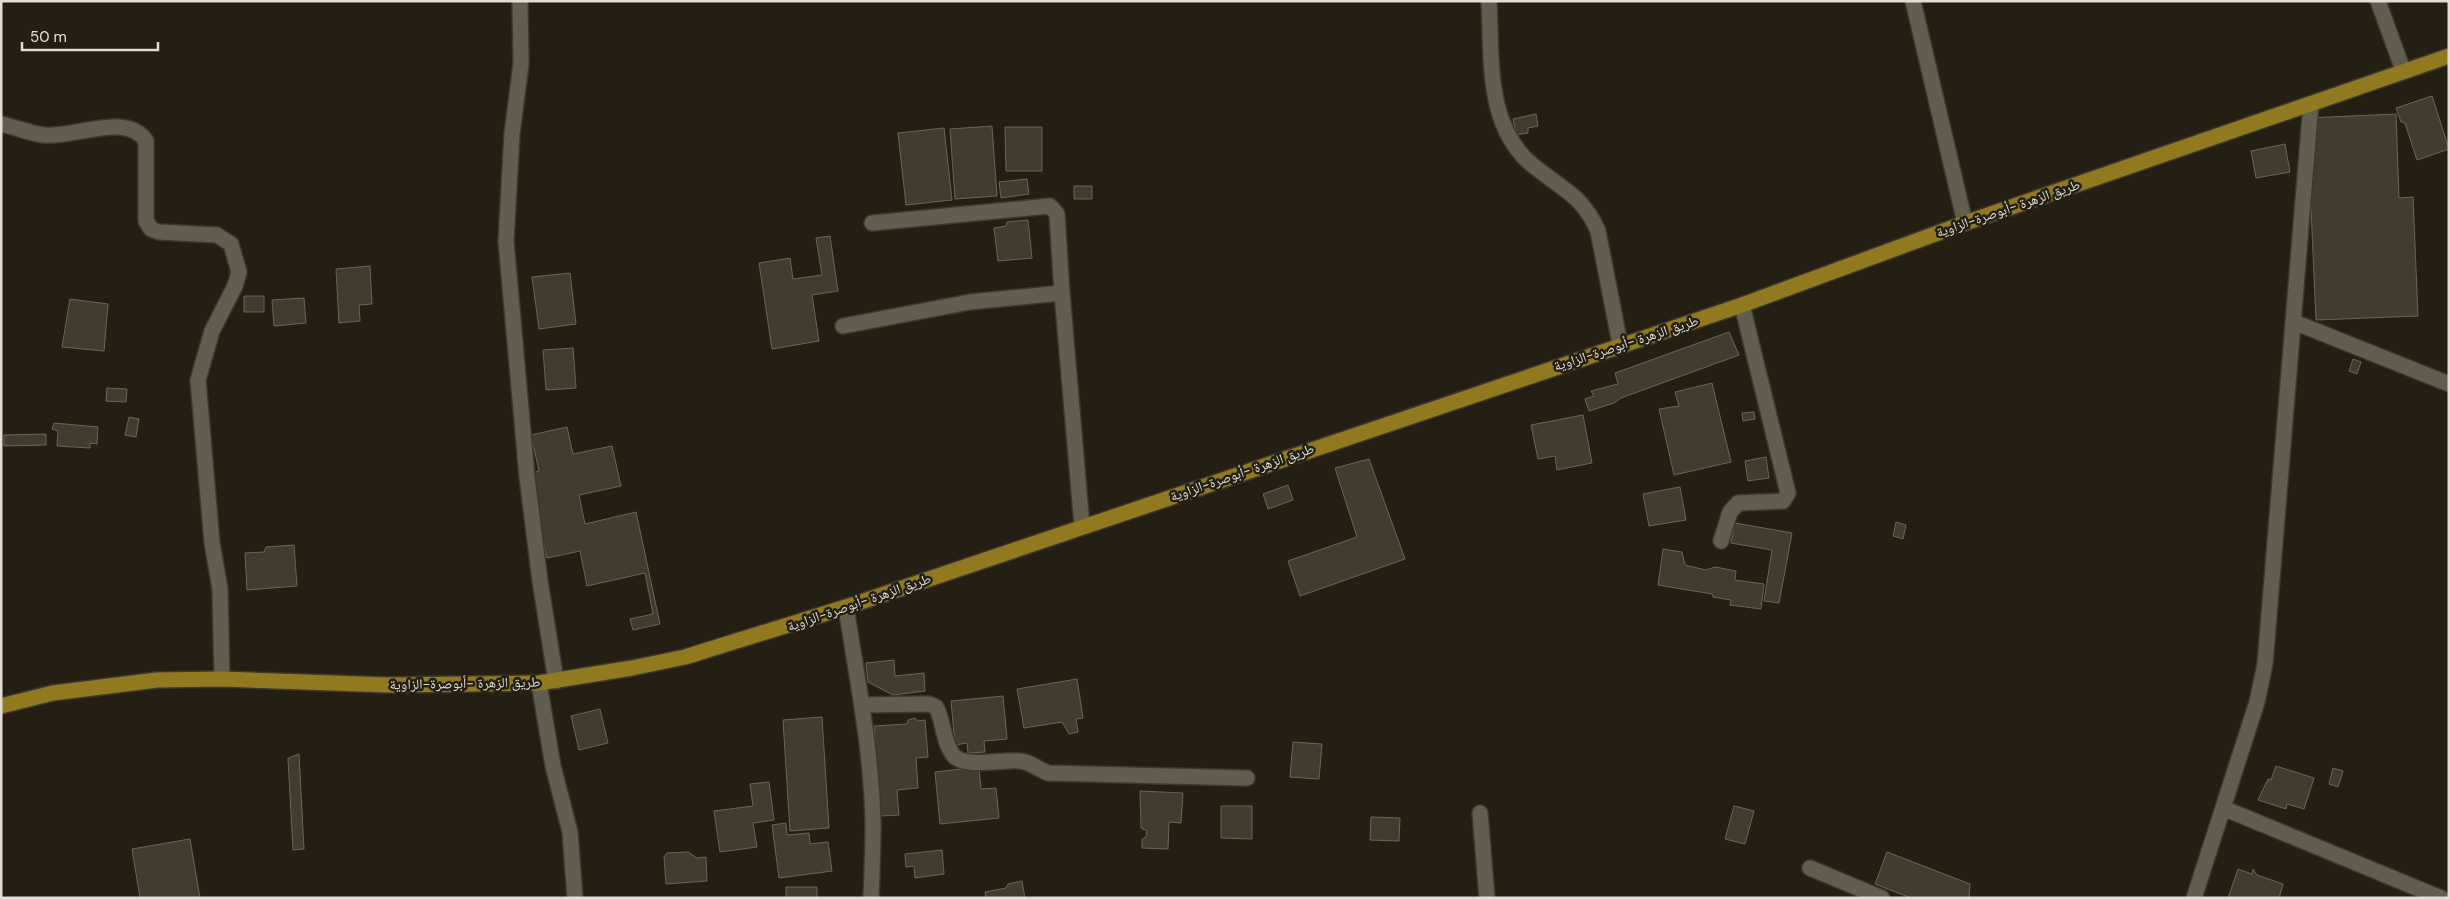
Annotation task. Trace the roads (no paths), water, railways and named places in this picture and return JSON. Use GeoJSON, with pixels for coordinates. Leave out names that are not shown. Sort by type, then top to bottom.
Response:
{"type":"FeatureCollection","features":[{"type":"Feature","properties":{"kind":"main road","name":"طريق الزهرة -أبوصرة-الزاوية"},"geometry":{"type":"LineString","coordinates":[[1,706],[53,694],[106,685],[156,680],[222,679],[388,685],[539,683],[684,657],[846,606],[1620,344],[1742,305],[1965,223],[2311,104],[2403,70],[2449,56]]}},
{"type":"Feature","properties":{"kind":"street"},"geometry":{"type":"LineString","coordinates":[[520,1],[520,64],[512,134],[506,241],[527,477],[540,581],[556,681]]}},
{"type":"Feature","properties":{"kind":"street"},"geometry":{"type":"LineString","coordinates":[[1488,1],[1493,77],[1499,116],[1521,155],[1535,168],[1572,193],[1593,219],[1598,231],[1620,344]]}},
{"type":"Feature","properties":{"kind":"street"},"geometry":{"type":"LineString","coordinates":[[1913,1],[1965,223]]}},
{"type":"Feature","properties":{"kind":"street"},"geometry":{"type":"LineString","coordinates":[[2378,1],[2403,70]]}},
{"type":"Feature","properties":{"kind":"street"},"geometry":{"type":"LineString","coordinates":[[2194,898],[2257,702],[2265,664],[2311,104]]}},
{"type":"Feature","properties":{"kind":"street"},"geometry":{"type":"LineString","coordinates":[[1,124],[43,135],[69,134],[108,127],[133,128],[141,133],[146,141],[146,221],[151,229],[159,232],[217,235],[231,244],[239,272],[235,286],[212,331],[198,380],[210,525],[220,589],[222,679]]}},
{"type":"Feature","properties":{"kind":"street"},"geometry":{"type":"LineString","coordinates":[[872,223],[996,213],[1046,206],[1053,208],[1057,214],[1082,526]]}},
{"type":"Feature","properties":{"kind":"street"},"geometry":{"type":"LineString","coordinates":[[843,326],[970,302],[1062,293]]}},
{"type":"Feature","properties":{"kind":"street"},"geometry":{"type":"LineString","coordinates":[[1721,541],[1730,512],[1738,503],[1783,501],[1788,493],[1742,305]]}},
{"type":"Feature","properties":{"kind":"street"},"geometry":{"type":"LineString","coordinates":[[2294,322],[2449,384]]}},
{"type":"Feature","properties":{"kind":"street"},"geometry":{"type":"LineString","coordinates":[[846,606],[862,705],[873,824],[871,898]]}},
{"type":"Feature","properties":{"kind":"street"},"geometry":{"type":"LineString","coordinates":[[539,683],[553,766],[570,832],[575,898]]}},
{"type":"Feature","properties":{"kind":"street"},"geometry":{"type":"LineString","coordinates":[[862,705],[928,704],[936,706],[950,749],[955,757],[967,762],[1019,760],[1031,763],[1048,773],[1247,778]]}},
{"type":"Feature","properties":{"kind":"street"},"geometry":{"type":"LineString","coordinates":[[2223,808],[2441,898]]}},
{"type":"Feature","properties":{"kind":"street"},"geometry":{"type":"LineString","coordinates":[[1480,813],[1487,898]]}},
{"type":"Feature","properties":{"kind":"street"},"geometry":{"type":"LineString","coordinates":[[1810,868],[1882,898]]}}]}
